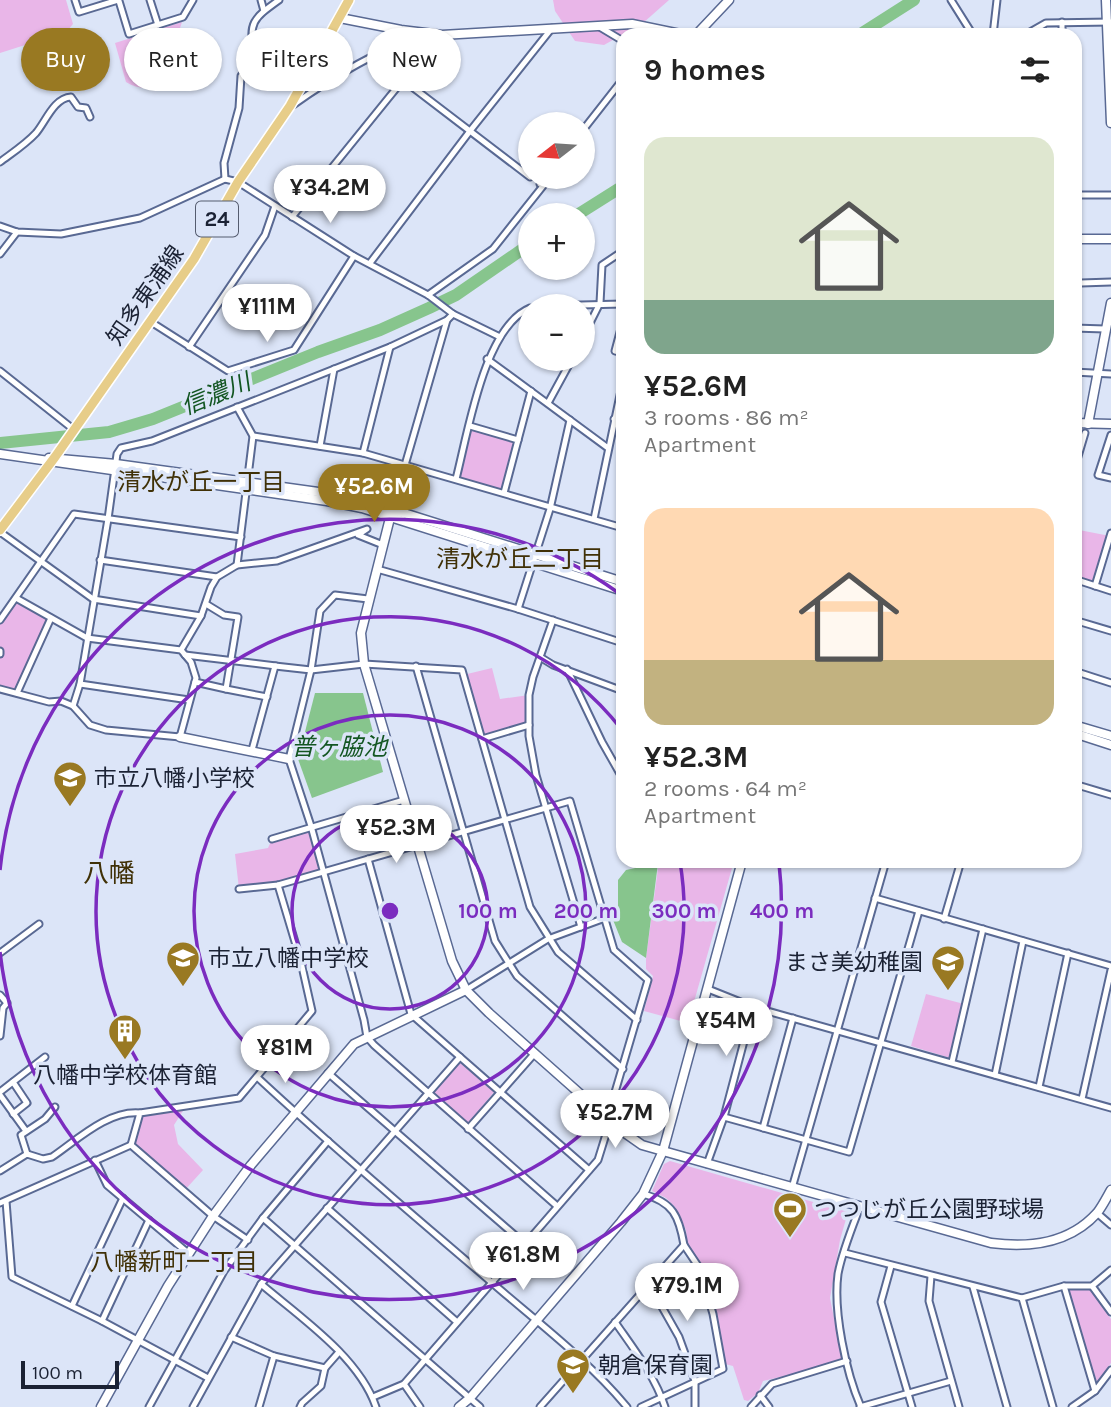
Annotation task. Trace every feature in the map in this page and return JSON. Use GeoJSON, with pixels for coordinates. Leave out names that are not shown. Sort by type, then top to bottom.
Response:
{"type":"FeatureCollection","features":[{"type":"Feature","properties":{"kind":"main road","name":"知多東浦線"},"geometry":{"type":"LineString","coordinates":[[0,531],[194,259],[237,182],[290,106],[349,0]]}},
{"type":"Feature","properties":{"kind":"street"},"geometry":{"type":"LineString","coordinates":[[75,0],[79,12],[118,0],[129,34],[183,17],[193,0]]}},
{"type":"Feature","properties":{"kind":"street"},"geometry":{"type":"LineString","coordinates":[[150,0],[158,25]]}},
{"type":"Feature","properties":{"kind":"street"},"geometry":{"type":"LineString","coordinates":[[261,0],[264,11]]}},
{"type":"Feature","properties":{"kind":"street"},"geometry":{"type":"LineString","coordinates":[[225,178],[224,163],[239,108],[241,76],[255,54],[251,30],[264,11],[279,0]]}},
{"type":"Feature","properties":{"kind":"street"},"geometry":{"type":"LineString","coordinates":[[703,28],[729,0]]}},
{"type":"Feature","properties":{"kind":"street"},"geometry":{"type":"LineString","coordinates":[[951,0],[969,28]]}},
{"type":"Feature","properties":{"kind":"street"},"geometry":{"type":"LineString","coordinates":[[994,28],[997,0]]}},
{"type":"Feature","properties":{"kind":"street"},"geometry":{"type":"LineString","coordinates":[[1106,0],[1109,22],[1111,123]]}},
{"type":"Feature","properties":{"kind":"street"},"geometry":{"type":"LineString","coordinates":[[340,18],[391,28]]}},
{"type":"Feature","properties":{"kind":"street"},"geometry":{"type":"LineString","coordinates":[[1062,22],[1062,28]]}},
{"type":"Feature","properties":{"kind":"street"},"geometry":{"type":"LineString","coordinates":[[1037,28],[1046,23],[1109,22]]}},
{"type":"Feature","properties":{"kind":"street"},"geometry":{"type":"LineString","coordinates":[[461,34],[596,24],[632,24],[651,28]]}},
{"type":"Feature","properties":{"kind":"street"},"geometry":{"type":"LineString","coordinates":[[596,24],[616,37]]}},
{"type":"Feature","properties":{"kind":"street"},"geometry":{"type":"LineString","coordinates":[[370,263],[553,27]]}},
{"type":"Feature","properties":{"kind":"street"},"geometry":{"type":"LineString","coordinates":[[290,106],[367,60]]}},
{"type":"Feature","properties":{"kind":"street"},"geometry":{"type":"LineString","coordinates":[[595,115],[616,88]]}},
{"type":"Feature","properties":{"kind":"street"},"geometry":{"type":"LineString","coordinates":[[292,217],[394,91]]}},
{"type":"Feature","properties":{"kind":"street"},"geometry":{"type":"LineString","coordinates":[[417,91],[518,168]]}},
{"type":"Feature","properties":{"kind":"street"},"geometry":{"type":"LineString","coordinates":[[0,162],[34,134],[53,108],[65,97],[71,97],[78,107],[86,108],[90,117]]}},
{"type":"Feature","properties":{"kind":"street"},"geometry":{"type":"LineString","coordinates":[[0,226],[17,232],[67,234],[140,218],[225,178],[237,182],[354,256],[500,337]]}},
{"type":"Feature","properties":{"kind":"street"},"geometry":{"type":"LineString","coordinates":[[428,295],[493,248],[540,189]]}},
{"type":"Feature","properties":{"kind":"street"},"geometry":{"type":"LineString","coordinates":[[1082,195],[1111,195]]}},
{"type":"Feature","properties":{"kind":"street"},"geometry":{"type":"LineString","coordinates":[[190,347],[265,235],[275,206]]}},
{"type":"Feature","properties":{"kind":"street"},"geometry":{"type":"LineString","coordinates":[[0,254],[6,250],[17,232]]}},
{"type":"Feature","properties":{"kind":"street"},"geometry":{"type":"LineString","coordinates":[[1082,239],[1111,239]]}},
{"type":"Feature","properties":{"kind":"street"},"geometry":{"type":"LineString","coordinates":[[150,322],[228,371],[294,350],[354,256]]}},
{"type":"Feature","properties":{"kind":"street"},"geometry":{"type":"LineString","coordinates":[[595,313],[600,303],[602,265],[616,256]]}},
{"type":"Feature","properties":{"kind":"street"},"geometry":{"type":"LineString","coordinates":[[1082,284],[1111,282]]}},
{"type":"Feature","properties":{"kind":"street"},"geometry":{"type":"LineString","coordinates":[[595,303],[616,304]]}},
{"type":"Feature","properties":{"kind":"street"},"geometry":{"type":"LineString","coordinates":[[1088,424],[1111,303]]}},
{"type":"Feature","properties":{"kind":"street"},"geometry":{"type":"LineString","coordinates":[[451,312],[405,464],[360,633],[364,664],[445,941],[466,990],[642,1145],[663,1152],[991,1243],[1017,1246],[1036,1245],[1059,1239],[1077,1230],[1097,1213],[1111,1190]]}},
{"type":"Feature","properties":{"kind":"street"},"geometry":{"type":"LineString","coordinates":[[456,479],[487,359],[510,321],[518,314]]}},
{"type":"Feature","properties":{"kind":"street"},"geometry":{"type":"LineString","coordinates":[[73,706],[80,684],[117,454],[121,449],[152,441],[390,347],[447,320]]}},
{"type":"Feature","properties":{"kind":"street"},"geometry":{"type":"LineString","coordinates":[[1082,328],[1105,329]]}},
{"type":"Feature","properties":{"kind":"street"},"geometry":{"type":"LineString","coordinates":[[363,453],[390,347]]}},
{"type":"Feature","properties":{"kind":"street"},"geometry":{"type":"LineString","coordinates":[[487,359],[608,448]]}},
{"type":"Feature","properties":{"kind":"street"},"geometry":{"type":"LineString","coordinates":[[320,446],[334,369]]}},
{"type":"Feature","properties":{"kind":"street"},"geometry":{"type":"LineString","coordinates":[[0,371],[73,429]]}},
{"type":"Feature","properties":{"kind":"street"},"geometry":{"type":"LineString","coordinates":[[548,403],[565,371]]}},
{"type":"Feature","properties":{"kind":"street"},"geometry":{"type":"LineString","coordinates":[[1082,372],[1111,374]]}},
{"type":"Feature","properties":{"kind":"street"},"geometry":{"type":"LineString","coordinates":[[504,493],[531,391]]}},
{"type":"Feature","properties":{"kind":"street"},"geometry":{"type":"LineString","coordinates":[[237,407],[253,436],[237,565]]}},
{"type":"Feature","properties":{"kind":"street"},"geometry":{"type":"LineString","coordinates":[[594,519],[616,411]]}},
{"type":"Feature","properties":{"kind":"street"},"geometry":{"type":"LineString","coordinates":[[518,609],[532,558],[550,509],[570,420]]}},
{"type":"Feature","properties":{"kind":"street"},"geometry":{"type":"LineString","coordinates":[[1082,424],[1111,424]]}},
{"type":"Feature","properties":{"kind":"street"},"geometry":{"type":"LineString","coordinates":[[470,426],[518,440]]}},
{"type":"Feature","properties":{"kind":"street"},"geometry":{"type":"LineString","coordinates":[[1082,443],[1085,433]]}},
{"type":"Feature","properties":{"kind":"street"},"geometry":{"type":"LineString","coordinates":[[1111,435],[1098,475],[1111,478]]}},
{"type":"Feature","properties":{"kind":"street"},"geometry":{"type":"LineString","coordinates":[[253,436],[363,453],[616,526]]}},
{"type":"Feature","properties":{"kind":"street"},"geometry":{"type":"LineString","coordinates":[[1,455],[115,467],[247,486],[318,492],[532,558],[616,588]]}},
{"type":"Feature","properties":{"kind":"street"},"geometry":{"type":"LineString","coordinates":[[0,620],[74,513],[241,537]]}},
{"type":"Feature","properties":{"kind":"street"},"geometry":{"type":"LineString","coordinates":[[183,653],[217,577],[237,565],[277,561],[367,529],[358,535],[384,545]]}},
{"type":"Feature","properties":{"kind":"street"},"geometry":{"type":"LineString","coordinates":[[0,531],[93,599],[201,616]]}},
{"type":"Feature","properties":{"kind":"street"},"geometry":{"type":"LineString","coordinates":[[1095,586],[1111,533]]}},
{"type":"Feature","properties":{"kind":"street"},"geometry":{"type":"LineString","coordinates":[[532,558],[616,580]]}},
{"type":"Feature","properties":{"kind":"street"},"geometry":{"type":"LineString","coordinates":[[100,560],[217,577]]}},
{"type":"Feature","properties":{"kind":"street"},"geometry":{"type":"LineString","coordinates":[[377,569],[518,609],[616,641]]}},
{"type":"Feature","properties":{"kind":"street"},"geometry":{"type":"LineString","coordinates":[[1082,582],[1111,591]]}},
{"type":"Feature","properties":{"kind":"street"},"geometry":{"type":"LineString","coordinates":[[368,599],[335,595],[320,611],[311,670],[289,759],[312,826],[367,1037],[557,1206]]}},
{"type":"Feature","properties":{"kind":"street"},"geometry":{"type":"LineString","coordinates":[[16,598],[87,638],[231,661],[311,670],[364,664],[462,670],[530,907],[558,952],[637,1020]]}},
{"type":"Feature","properties":{"kind":"street"},"geometry":{"type":"LineString","coordinates":[[206,604],[224,615],[238,617],[226,690]]}},
{"type":"Feature","properties":{"kind":"street"},"geometry":{"type":"LineString","coordinates":[[17,693],[51,618]]}},
{"type":"Feature","properties":{"kind":"street"},"geometry":{"type":"LineString","coordinates":[[553,620],[529,695],[529,725],[536,775],[580,927]]}},
{"type":"Feature","properties":{"kind":"street"},"geometry":{"type":"LineString","coordinates":[[1082,622],[1111,631]]}},
{"type":"Feature","properties":{"kind":"street"},"geometry":{"type":"LineString","coordinates":[[180,737],[195,682],[191,662],[183,653]]}},
{"type":"Feature","properties":{"kind":"street"},"geometry":{"type":"LineString","coordinates":[[540,657],[616,688]]}},
{"type":"Feature","properties":{"kind":"street"},"geometry":{"type":"LineString","coordinates":[[252,750],[277,666]]}},
{"type":"Feature","properties":{"kind":"street"},"geometry":{"type":"LineString","coordinates":[[416,666],[495,941],[517,976],[623,1069]]}},
{"type":"Feature","properties":{"kind":"street"},"geometry":{"type":"LineString","coordinates":[[567,669],[616,767]]}},
{"type":"Feature","properties":{"kind":"street"},"geometry":{"type":"LineString","coordinates":[[1082,674],[1111,684]]}},
{"type":"Feature","properties":{"kind":"street"},"geometry":{"type":"LineString","coordinates":[[195,682],[267,697]]}},
{"type":"Feature","properties":{"kind":"street"},"geometry":{"type":"LineString","coordinates":[[80,684],[189,699]]}},
{"type":"Feature","properties":{"kind":"street"},"geometry":{"type":"LineString","coordinates":[[0,689],[49,702],[61,701],[73,706],[90,725],[98,728],[180,737],[289,759]]}},
{"type":"Feature","properties":{"kind":"street"},"geometry":{"type":"LineString","coordinates":[[482,739],[529,725]]}},
{"type":"Feature","properties":{"kind":"street"},"geometry":{"type":"LineString","coordinates":[[1082,727],[1111,736]]}},
{"type":"Feature","properties":{"kind":"street"},"geometry":{"type":"LineString","coordinates":[[1082,736],[1111,745]]}},
{"type":"Feature","properties":{"kind":"street"},"geometry":{"type":"LineString","coordinates":[[1082,786],[1111,795]]}},
{"type":"Feature","properties":{"kind":"street"},"geometry":{"type":"LineString","coordinates":[[272,839],[404,800]]}},
{"type":"Feature","properties":{"kind":"street"},"geometry":{"type":"LineString","coordinates":[[239,889],[278,885],[570,801],[614,950],[648,980],[608,1116],[607,1131],[598,1160],[404,1384],[373,1397]]}},
{"type":"Feature","properties":{"kind":"street"},"geometry":{"type":"LineString","coordinates":[[368,859],[411,1014],[589,1170]]}},
{"type":"Feature","properties":{"kind":"street"},"geometry":{"type":"LineString","coordinates":[[459,1407],[470,1398],[537,1321],[643,1194],[663,1152],[740,868]]}},
{"type":"Feature","properties":{"kind":"street"},"geometry":{"type":"LineString","coordinates":[[792,1188],[884,868]]}},
{"type":"Feature","properties":{"kind":"street"},"geometry":{"type":"LineString","coordinates":[[944,919],[959,868]]}},
{"type":"Feature","properties":{"kind":"street"},"geometry":{"type":"LineString","coordinates":[[0,1171],[27,1154],[43,1159],[52,1157],[104,1122],[127,1112],[140,1113],[239,1098],[312,1011],[301,962],[278,885]]}},
{"type":"Feature","properties":{"kind":"street"},"geometry":{"type":"LineString","coordinates":[[875,898],[1068,953],[1111,968],[1082,1099]]}},
{"type":"Feature","properties":{"kind":"street"},"geometry":{"type":"LineString","coordinates":[[723,1117],[849,1152],[919,911]]}},
{"type":"Feature","properties":{"kind":"street"},"geometry":{"type":"LineString","coordinates":[[102,1407],[188,1253],[213,1216],[251,1165],[354,1044],[411,1014],[466,990],[548,939],[605,918]]}},
{"type":"Feature","properties":{"kind":"street"},"geometry":{"type":"LineString","coordinates":[[0,953],[39,924]]}},
{"type":"Feature","properties":{"kind":"street"},"geometry":{"type":"LineString","coordinates":[[952,1062],[983,929]]}},
{"type":"Feature","properties":{"kind":"street"},"geometry":{"type":"LineString","coordinates":[[995,1076],[1023,941]]}},
{"type":"Feature","properties":{"kind":"street"},"geometry":{"type":"LineString","coordinates":[[1039,1087],[1068,953]]}},
{"type":"Feature","properties":{"kind":"street"},"geometry":{"type":"LineString","coordinates":[[708,989],[753,1007],[1111,1108]]}},
{"type":"Feature","properties":{"kind":"street"},"geometry":{"type":"LineString","coordinates":[[0,995],[7,1003],[3,1008],[0,1036]]}},
{"type":"Feature","properties":{"kind":"street"},"geometry":{"type":"LineString","coordinates":[[707,1164],[723,1117],[753,1007]]}},
{"type":"Feature","properties":{"kind":"street"},"geometry":{"type":"LineString","coordinates":[[763,1128],[793,1018]]}},
{"type":"Feature","properties":{"kind":"street"},"geometry":{"type":"LineString","coordinates":[[468,1129],[535,1053]]}},
{"type":"Feature","properties":{"kind":"street"},"geometry":{"type":"LineString","coordinates":[[26,1131],[0,1094],[45,1057]]}},
{"type":"Feature","properties":{"kind":"street"},"geometry":{"type":"LineString","coordinates":[[193,1407],[261,1284],[460,1057]]}},
{"type":"Feature","properties":{"kind":"street"},"geometry":{"type":"LineString","coordinates":[[328,1073],[525,1244]]}},
{"type":"Feature","properties":{"kind":"street"},"geometry":{"type":"LineString","coordinates":[[257,1077],[328,1142],[537,1321],[613,1390],[627,1407]]}},
{"type":"Feature","properties":{"kind":"street"},"geometry":{"type":"LineString","coordinates":[[13,1082],[27,1103],[13,1114]]}},
{"type":"Feature","properties":{"kind":"street"},"geometry":{"type":"LineString","coordinates":[[27,1154],[21,1135],[46,1119],[55,1107]]}},
{"type":"Feature","properties":{"kind":"street"},"geometry":{"type":"LineString","coordinates":[[131,1145],[140,1113]]}},
{"type":"Feature","properties":{"kind":"street"},"geometry":{"type":"LineString","coordinates":[[149,1407],[224,1271],[264,1218],[328,1142]]}},
{"type":"Feature","properties":{"kind":"street"},"geometry":{"type":"LineString","coordinates":[[131,1145],[3,1202],[12,1277],[102,1321],[208,1378]]}},
{"type":"Feature","properties":{"kind":"street"},"geometry":{"type":"LineString","coordinates":[[131,1145],[213,1216],[247,1240]]}},
{"type":"Feature","properties":{"kind":"street"},"geometry":{"type":"LineString","coordinates":[[95,1160],[107,1185],[188,1253]]}},
{"type":"Feature","properties":{"kind":"street"},"geometry":{"type":"LineString","coordinates":[[641,1407],[723,1369],[713,1314],[700,1269],[684,1245],[680,1225],[670,1207],[658,1198],[643,1194]]}},
{"type":"Feature","properties":{"kind":"street"},"geometry":{"type":"LineString","coordinates":[[72,1306],[123,1198]]}},
{"type":"Feature","properties":{"kind":"street"},"geometry":{"type":"LineString","coordinates":[[860,1207],[840,1266],[837,1298],[847,1361],[861,1407],[951,1381]]}},
{"type":"Feature","properties":{"kind":"street"},"geometry":{"type":"LineString","coordinates":[[327,1208],[457,1322]]}},
{"type":"Feature","properties":{"kind":"street"},"geometry":{"type":"LineString","coordinates":[[1097,1213],[1111,1225]]}},
{"type":"Feature","properties":{"kind":"street"},"geometry":{"type":"LineString","coordinates":[[264,1218],[480,1407]]}},
{"type":"Feature","properties":{"kind":"street"},"geometry":{"type":"LineString","coordinates":[[102,1321],[149,1220]]}},
{"type":"Feature","properties":{"kind":"street"},"geometry":{"type":"LineString","coordinates":[[540,1407],[684,1245]]}},
{"type":"Feature","properties":{"kind":"street"},"geometry":{"type":"LineString","coordinates":[[845,1253],[1022,1298],[1064,1286],[1092,1286],[1111,1270]]}},
{"type":"Feature","properties":{"kind":"street"},"geometry":{"type":"LineString","coordinates":[[891,1266],[881,1302],[912,1407]]}},
{"type":"Feature","properties":{"kind":"street"},"geometry":{"type":"LineString","coordinates":[[931,1276],[929,1301],[959,1407]]}},
{"type":"Feature","properties":{"kind":"street"},"geometry":{"type":"LineString","coordinates":[[261,1284],[350,1363],[373,1397],[376,1407]]}},
{"type":"Feature","properties":{"kind":"street"},"geometry":{"type":"LineString","coordinates":[[649,1284],[679,1337],[695,1381],[695,1407]]}},
{"type":"Feature","properties":{"kind":"street"},"geometry":{"type":"LineString","coordinates":[[1064,1286],[1095,1391]]}},
{"type":"Feature","properties":{"kind":"street"},"geometry":{"type":"LineString","coordinates":[[1092,1286],[1111,1312]]}},
{"type":"Feature","properties":{"kind":"street"},"geometry":{"type":"LineString","coordinates":[[973,1287],[1007,1407]]}},
{"type":"Feature","properties":{"kind":"street"},"geometry":{"type":"LineString","coordinates":[[1022,1298],[1053,1407]]}},
{"type":"Feature","properties":{"kind":"street"},"geometry":{"type":"LineString","coordinates":[[615,1322],[637,1353],[665,1407]]}},
{"type":"Feature","properties":{"kind":"street"},"geometry":{"type":"LineString","coordinates":[[231,1336],[274,1356],[325,1368]]}},
{"type":"Feature","properties":{"kind":"street"},"geometry":{"type":"LineString","coordinates":[[300,1407],[321,1386],[325,1368],[339,1352]]}},
{"type":"Feature","properties":{"kind":"street"},"geometry":{"type":"LineString","coordinates":[[259,1407],[274,1356]]}},
{"type":"Feature","properties":{"kind":"street"},"geometry":{"type":"LineString","coordinates":[[751,1407],[772,1384],[847,1361]]}},
{"type":"Feature","properties":{"kind":"street"},"geometry":{"type":"LineString","coordinates":[[1072,1407],[1095,1391],[1111,1370]]}},
{"type":"Feature","properties":{"kind":"street"},"geometry":{"type":"LineString","coordinates":[[404,1384],[420,1407]]}},
{"type":"Feature","properties":{"kind":"street"},"geometry":{"type":"LineString","coordinates":[[760,1395],[769,1407]]}},
{"type":"Feature","properties":{"kind":"shaded area"},"geometry":{"type":"Polygon","coordinates":[[[0,0],[66,0],[73,24],[70,28],[21,28],[21,46],[0,53],[0,0]]]}},
{"type":"Feature","properties":{"kind":"shaded area"},"geometry":{"type":"Polygon","coordinates":[[[553,0],[669,0],[634,28],[616,28],[616,38],[604,45],[575,41],[555,11],[553,0]]]}},
{"type":"Feature","properties":{"kind":"shaded area"},"geometry":{"type":"Polygon","coordinates":[[[182,22],[180,28],[163,28],[182,22]]]}},
{"type":"Feature","properties":{"kind":"shaded area"},"geometry":{"type":"Polygon","coordinates":[[[124,40],[124,75],[115,43],[124,40]]]}},
{"type":"Feature","properties":{"kind":"shaded area"},"geometry":{"type":"Polygon","coordinates":[[[470,426],[518,440],[504,493],[456,479],[470,426]]]}},
{"type":"Feature","properties":{"kind":"shaded area"},"geometry":{"type":"Polygon","coordinates":[[[1082,531],[1110,536],[1095,586],[1082,582],[1082,531]]]}},
{"type":"Feature","properties":{"kind":"shaded area"},"geometry":{"type":"Polygon","coordinates":[[[16,598],[51,618],[17,693],[0,689],[0,620],[16,598]]]}},
{"type":"Feature","properties":{"kind":"shaded area"},"geometry":{"type":"Polygon","coordinates":[[[492,668],[500,699],[529,695],[529,725],[482,739],[463,675],[492,668]]]}},
{"type":"Feature","properties":{"kind":"shaded area"},"geometry":{"type":"Polygon","coordinates":[[[311,826],[322,872],[278,885],[239,889],[235,854],[268,848],[272,839],[311,826]]]}},
{"type":"Feature","properties":{"kind":"shaded area"},"geometry":{"type":"Polygon","coordinates":[[[658,868],[732,868],[688,1023],[644,1011],[653,976],[646,969],[658,868]]]}},
{"type":"Feature","properties":{"kind":"shaded area"},"geometry":{"type":"Polygon","coordinates":[[[926,994],[964,1004],[950,1058],[911,1046],[926,994]]]}},
{"type":"Feature","properties":{"kind":"shaded area"},"geometry":{"type":"Polygon","coordinates":[[[459,1062],[494,1092],[467,1125],[434,1092],[459,1062]]]}},
{"type":"Feature","properties":{"kind":"shaded area"},"geometry":{"type":"Polygon","coordinates":[[[186,1106],[174,1125],[178,1144],[203,1170],[184,1191],[131,1145],[140,1113],[186,1106]]]}},
{"type":"Feature","properties":{"kind":"shaded area"},"geometry":{"type":"Polygon","coordinates":[[[670,1161],[848,1212],[830,1298],[842,1359],[811,1370],[763,1381],[758,1393],[748,1401],[744,1400],[733,1366],[725,1364],[717,1313],[702,1267],[687,1244],[686,1230],[675,1207],[666,1198],[652,1191],[664,1164],[670,1161]]]}},
{"type":"Feature","properties":{"kind":"shaded area"},"geometry":{"type":"Polygon","coordinates":[[[1064,1286],[1090,1290],[1111,1319],[1111,1363],[1097,1382],[1064,1286]]]}},
{"type":"Feature","properties":{"kind":"water","name":"普ヶ脇池"},"geometry":{"type":"Polygon","coordinates":[[[315,693],[363,693],[383,772],[312,798],[298,759],[315,693]]]}},
{"type":"Feature","properties":{"kind":"water"},"geometry":{"type":"Polygon","coordinates":[[[657,868],[646,958],[622,942],[611,915],[618,906],[618,880],[626,870],[657,868]]]}},
{"type":"Feature","properties":{"kind":"waterway","name":"信濃川"},"geometry":{"type":"LineString","coordinates":[[870,28],[914,0]]}},
{"type":"Feature","properties":{"kind":"waterway","name":"信濃川"},"geometry":{"type":"LineString","coordinates":[[595,204],[616,190]]}},
{"type":"Feature","properties":{"kind":"waterway","name":"信濃川"},"geometry":{"type":"LineString","coordinates":[[0,443],[109,432],[153,419],[318,352],[380,330],[429,308],[456,295],[518,252]]}},
{"type":"Feature","properties":{"kind":"place","name":"市立八幡小学校"},"geometry":{"type":"Point","coordinates":[70,808]}},
{"type":"Feature","properties":{"kind":"place","name":"市立八幡中学校"},"geometry":{"type":"Point","coordinates":[183,988]}},
{"type":"Feature","properties":{"kind":"place","name":"まさ美幼稚園"},"geometry":{"type":"Point","coordinates":[948,992]}},
{"type":"Feature","properties":{"kind":"place","name":"八幡中学校体育館"},"geometry":{"type":"Point","coordinates":[125,1061]}},
{"type":"Feature","properties":{"kind":"place","name":"つつじが丘公園野球場"},"geometry":{"type":"Point","coordinates":[790,1239]}},
{"type":"Feature","properties":{"kind":"place","name":"朝倉保育園"},"geometry":{"type":"Point","coordinates":[573,1395]}},
{"type":"Feature","properties":{"kind":"district","name":"清水が丘一丁目"},"geometry":{"type":"Point","coordinates":[201,482]}},
{"type":"Feature","properties":{"kind":"district","name":"清水が丘二丁目"},"geometry":{"type":"Point","coordinates":[520,559]}},
{"type":"Feature","properties":{"kind":"district","name":"八幡"},"geometry":{"type":"Point","coordinates":[109,873]}},
{"type":"Feature","properties":{"kind":"district","name":"八幡新町一丁目"},"geometry":{"type":"Point","coordinates":[174,1262]}}]}
